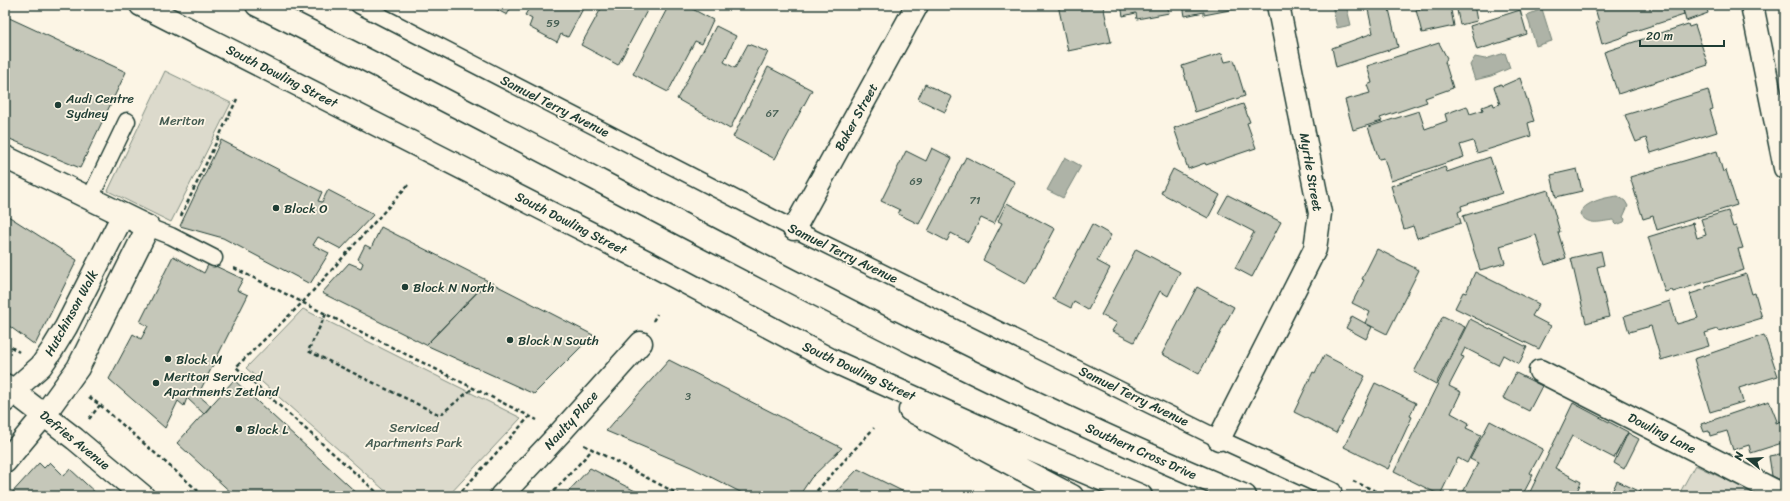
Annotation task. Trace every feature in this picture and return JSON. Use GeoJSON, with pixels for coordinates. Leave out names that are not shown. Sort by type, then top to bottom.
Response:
{"type":"FeatureCollection","features":[{"type":"Feature","properties":{"kind":"main road","name":"South Dowling Street"},"geometry":{"type":"LineString","coordinates":[[141,5],[651,264],[831,360],[1002,437],[1141,496]]}},
{"type":"Feature","properties":{"kind":"main road","name":"Baker Street"},"geometry":{"type":"LineString","coordinates":[[794,229],[917,5]]}},
{"type":"Feature","properties":{"kind":"main road","name":"Myrtle Street"},"geometry":{"type":"LineString","coordinates":[[1219,439],[1315,249],[1320,213],[1278,5]]}},
{"type":"Feature","properties":{"kind":"main road"},"geometry":{"type":"LineString","coordinates":[[1752,5],[1785,168]]}},
{"type":"Feature","properties":{"kind":"main road","name":"Southern Cross Drive"},"geometry":{"type":"LineString","coordinates":[[262,7],[840,305],[1060,415],[1162,462],[1245,496]]}},
{"type":"Feature","properties":{"kind":"main road"},"geometry":{"type":"LineString","coordinates":[[5,157],[148,227],[78,368],[68,384],[44,415],[5,462]]}},
{"type":"Feature","properties":{"kind":"main road","name":"Hutchinson Walk"},"geometry":{"type":"LineString","coordinates":[[8,393],[41,366],[52,350],[66,327],[123,214]]}},
{"type":"Feature","properties":{"kind":"main road"},"geometry":{"type":"LineString","coordinates":[[651,264],[880,394],[1072,496]]}},
{"type":"Feature","properties":{"kind":"main road","name":"Naulty Place"},"geometry":{"type":"LineString","coordinates":[[501,496],[641,343]]}},
{"type":"Feature","properties":{"kind":"main road","name":"Dowling Lane"},"geometry":{"type":"LineString","coordinates":[[1540,371],[1785,496]]}},
{"type":"Feature","properties":{"kind":"main road","name":"Defries Avenue"},"geometry":{"type":"LineString","coordinates":[[8,393],[44,415],[143,496]]}},
{"type":"Feature","properties":{"kind":"lane","name":"Samuel Terry Avenue"},"geometry":{"type":"LineString","coordinates":[[359,5],[794,229],[1219,439],[1333,491]]}},
{"type":"Feature","properties":{"kind":"lane"},"geometry":{"type":"LineString","coordinates":[[90,198],[127,121]]}},
{"type":"Feature","properties":{"kind":"lane"},"geometry":{"type":"LineString","coordinates":[[148,227],[171,236],[214,258]]}},
{"type":"Feature","properties":{"kind":"path"},"geometry":{"type":"LineString","coordinates":[[171,236],[237,99]]}},
{"type":"Feature","properties":{"kind":"path"},"geometry":{"type":"LineString","coordinates":[[381,496],[236,367],[303,302],[408,185]]}},
{"type":"Feature","properties":{"kind":"path"},"geometry":{"type":"LineString","coordinates":[[214,258],[530,416],[592,450],[682,496]]}},
{"type":"Feature","properties":{"kind":"path"},"geometry":{"type":"LineString","coordinates":[[326,314],[308,351],[440,415],[473,388]]}},
{"type":"Feature","properties":{"kind":"path"},"geometry":{"type":"LineString","coordinates":[[68,384],[100,404],[204,496]]}},
{"type":"Feature","properties":{"kind":"path"},"geometry":{"type":"LineString","coordinates":[[457,496],[530,416]]}},
{"type":"Feature","properties":{"kind":"path"},"geometry":{"type":"LineString","coordinates":[[812,496],[874,428]]}},
{"type":"Feature","properties":{"kind":"path"},"geometry":{"type":"LineString","coordinates":[[549,496],[592,450]]}},
{"type":"Feature","properties":{"kind":"path"},"geometry":{"type":"LineString","coordinates":[[1346,478],[1387,496]]}},
{"type":"Feature","properties":{"kind":"green space","name":"Meriton"},"geometry":{"type":"Polygon","coordinates":[[[165,71],[231,103],[171,222],[108,191],[165,71]]]}},
{"type":"Feature","properties":{"kind":"green space","name":"Serviced Apartments Park"},"geometry":{"type":"Polygon","coordinates":[[[303,309],[521,418],[448,496],[391,496],[246,368],[303,309]]]}},
{"type":"Feature","properties":{"kind":"green space"},"geometry":{"type":"Polygon","coordinates":[[[1695,465],[1760,496],[1678,496],[1695,465]]]}},
{"type":"Feature","properties":{"kind":"shaded area"},"geometry":{"type":"Polygon","coordinates":[[[1332,5],[1346,5],[1351,25],[1337,28],[1332,5]]]}},
{"type":"Feature","properties":{"kind":"shaded area"},"geometry":{"type":"Polygon","coordinates":[[[1542,9],[1552,41],[1536,46],[1527,15],[1542,9]]]}},
{"type":"Feature","properties":{"kind":"shaded area"},"geometry":{"type":"Polygon","coordinates":[[[1505,53],[1510,68],[1491,76],[1475,80],[1470,65],[1475,57],[1485,59],[1505,53]]]}},
{"type":"Feature","properties":{"kind":"shaded area"},"geometry":{"type":"Polygon","coordinates":[[[1065,157],[1081,166],[1063,198],[1047,190],[1065,157]]]}},
{"type":"Feature","properties":{"kind":"shaded area"},"geometry":{"type":"Polygon","coordinates":[[[1618,196],[1625,201],[1628,206],[1623,217],[1625,219],[1624,222],[1616,225],[1614,220],[1591,222],[1587,221],[1580,214],[1582,210],[1590,203],[1618,196]]]}},
{"type":"Feature","properties":{"kind":"building"},"geometry":{"type":"Polygon","coordinates":[[[488,5],[512,5],[507,15],[488,5]]]}},
{"type":"Feature","properties":{"kind":"building"},"geometry":{"type":"Polygon","coordinates":[[[531,5],[585,5],[568,37],[561,34],[557,42],[529,27],[532,19],[525,15],[531,5]]]}},
{"type":"Feature","properties":{"kind":"building"},"geometry":{"type":"Polygon","coordinates":[[[603,5],[650,5],[618,65],[581,45],[603,5]]]}},
{"type":"Feature","properties":{"kind":"building"},"geometry":{"type":"Polygon","coordinates":[[[669,5],[685,5],[713,20],[702,44],[695,41],[668,92],[633,74],[669,5]]]}},
{"type":"Feature","properties":{"kind":"building"},"geometry":{"type":"Polygon","coordinates":[[[1058,5],[1103,5],[1111,42],[1068,51],[1058,5]]]}},
{"type":"Feature","properties":{"kind":"building"},"geometry":{"type":"Polygon","coordinates":[[[1121,5],[1167,5],[1169,13],[1137,19],[1136,13],[1123,16],[1121,5]]]}},
{"type":"Feature","properties":{"kind":"building"},"geometry":{"type":"Polygon","coordinates":[[[1183,5],[1234,5],[1235,9],[1204,15],[1204,12],[1185,16],[1183,5]]]}},
{"type":"Feature","properties":{"kind":"building"},"geometry":{"type":"Polygon","coordinates":[[[1367,5],[1388,5],[1398,47],[1336,67],[1332,48],[1373,33],[1367,5]]]}},
{"type":"Feature","properties":{"kind":"building"},"geometry":{"type":"Polygon","coordinates":[[[1422,5],[1450,5],[1454,26],[1422,33],[1416,10],[1423,9],[1422,5]]]}},
{"type":"Feature","properties":{"kind":"building"},"geometry":{"type":"Polygon","coordinates":[[[1456,5],[1474,5],[1477,21],[1460,25],[1456,5]]]}},
{"type":"Feature","properties":{"kind":"building"},"geometry":{"type":"Polygon","coordinates":[[[1594,5],[1682,5],[1684,15],[1629,33],[1629,35],[1602,44],[1596,22],[1599,22],[1594,5]]]}},
{"type":"Feature","properties":{"kind":"building"},"geometry":{"type":"Polygon","coordinates":[[[1682,5],[1706,5],[1708,13],[1686,21],[1682,5]]]}},
{"type":"Feature","properties":{"kind":"building"},"geometry":{"type":"Polygon","coordinates":[[[1520,10],[1527,34],[1477,50],[1470,26],[1520,10]]]}},
{"type":"Feature","properties":{"kind":"building","name":"Audi Centre Sydney"},"geometry":{"type":"Polygon","coordinates":[[[5,16],[126,72],[80,168],[5,137],[5,16]]]}},
{"type":"Feature","properties":{"kind":"building"},"geometry":{"type":"Polygon","coordinates":[[[1688,24],[1689,27],[1695,25],[1708,65],[1618,94],[1604,52],[1688,24]]]}},
{"type":"Feature","properties":{"kind":"building"},"geometry":{"type":"Polygon","coordinates":[[[716,26],[736,36],[724,62],[735,68],[748,44],[768,52],[730,129],[677,99],[716,26]]]}},
{"type":"Feature","properties":{"kind":"building"},"geometry":{"type":"Polygon","coordinates":[[[1439,43],[1447,58],[1445,62],[1453,88],[1425,98],[1427,102],[1380,118],[1382,121],[1353,130],[1345,100],[1370,93],[1367,85],[1372,83],[1367,66],[1439,43]]]}},
{"type":"Feature","properties":{"kind":"building"},"geometry":{"type":"Polygon","coordinates":[[[1222,53],[1225,62],[1234,60],[1245,96],[1195,112],[1182,66],[1222,53]]]}},
{"type":"Feature","properties":{"kind":"building"},"geometry":{"type":"Polygon","coordinates":[[[768,67],[812,90],[775,159],[733,137],[768,67]]]}},
{"type":"Feature","properties":{"kind":"building"},"geometry":{"type":"Polygon","coordinates":[[[1520,78],[1534,121],[1528,123],[1531,136],[1477,153],[1473,141],[1460,145],[1464,157],[1391,181],[1384,158],[1379,159],[1368,127],[1419,111],[1425,129],[1447,121],[1445,114],[1467,106],[1470,114],[1483,110],[1482,107],[1493,103],[1494,106],[1500,104],[1494,87],[1501,84],[1502,86],[1520,78]]]}},
{"type":"Feature","properties":{"kind":"building"},"geometry":{"type":"Polygon","coordinates":[[[925,84],[952,97],[945,112],[918,99],[925,84]]]}},
{"type":"Feature","properties":{"kind":"building"},"geometry":{"type":"Polygon","coordinates":[[[1708,90],[1713,109],[1710,110],[1717,132],[1651,153],[1646,138],[1636,142],[1625,115],[1708,90]]]}},
{"type":"Feature","properties":{"kind":"building"},"geometry":{"type":"Polygon","coordinates":[[[1243,104],[1250,122],[1247,123],[1256,148],[1206,165],[1205,163],[1188,169],[1174,128],[1243,104]]]}},
{"type":"Feature","properties":{"kind":"building","name":"Block O"},"geometry":{"type":"Polygon","coordinates":[[[221,140],[322,192],[318,201],[322,202],[328,190],[374,214],[341,249],[318,237],[313,245],[329,253],[310,284],[223,238],[180,226],[221,140]]]}},
{"type":"Feature","properties":{"kind":"building"},"geometry":{"type":"Polygon","coordinates":[[[932,148],[952,158],[919,224],[898,214],[900,210],[881,201],[906,151],[926,161],[932,148]]]}},
{"type":"Feature","properties":{"kind":"building"},"geometry":{"type":"Polygon","coordinates":[[[1717,151],[1723,172],[1726,170],[1737,205],[1657,230],[1653,216],[1643,219],[1630,177],[1717,151]]]}},
{"type":"Feature","properties":{"kind":"building"},"geometry":{"type":"Polygon","coordinates":[[[966,157],[1015,182],[994,224],[981,218],[968,242],[951,233],[947,241],[928,231],[966,157]]]}},
{"type":"Feature","properties":{"kind":"building"},"geometry":{"type":"Polygon","coordinates":[[[1490,157],[1502,193],[1461,206],[1462,210],[1458,212],[1461,223],[1417,238],[1413,226],[1404,229],[1391,186],[1445,167],[1447,172],[1490,157]]]}},
{"type":"Feature","properties":{"kind":"building"},"geometry":{"type":"Polygon","coordinates":[[[1173,169],[1220,195],[1208,218],[1161,193],[1173,169]]]}},
{"type":"Feature","properties":{"kind":"building"},"geometry":{"type":"Polygon","coordinates":[[[1577,169],[1582,191],[1556,197],[1551,175],[1577,169]]]}},
{"type":"Feature","properties":{"kind":"building"},"geometry":{"type":"Polygon","coordinates":[[[1548,190],[1566,258],[1545,265],[1536,235],[1500,246],[1505,263],[1480,270],[1463,216],[1548,190]]]}},
{"type":"Feature","properties":{"kind":"building"},"geometry":{"type":"Polygon","coordinates":[[[1228,195],[1281,222],[1252,277],[1235,268],[1254,232],[1218,213],[1228,195]]]}},
{"type":"Feature","properties":{"kind":"building"},"geometry":{"type":"Polygon","coordinates":[[[1007,203],[1055,229],[1026,284],[983,260],[1002,223],[998,221],[1007,203]]]}},
{"type":"Feature","properties":{"kind":"building"},"geometry":{"type":"Polygon","coordinates":[[[1728,211],[1733,227],[1736,226],[1743,248],[1738,249],[1744,270],[1673,292],[1672,290],[1665,292],[1648,237],[1693,223],[1697,238],[1706,235],[1701,219],[1728,211]]]}},
{"type":"Feature","properties":{"kind":"building"},"geometry":{"type":"Polygon","coordinates":[[[5,214],[77,260],[35,345],[5,323],[5,214]]]}},
{"type":"Feature","properties":{"kind":"building"},"geometry":{"type":"Polygon","coordinates":[[[1092,224],[1111,235],[1097,261],[1110,268],[1088,310],[1074,302],[1071,308],[1053,299],[1092,224]]]}},
{"type":"Feature","properties":{"kind":"building","name":"Block N North"},"geometry":{"type":"Polygon","coordinates":[[[381,227],[488,281],[426,345],[322,293],[349,263],[361,268],[363,263],[358,259],[365,245],[371,248],[381,227]]]}},
{"type":"Feature","properties":{"kind":"building"},"geometry":{"type":"Polygon","coordinates":[[[1136,249],[1180,272],[1168,296],[1160,291],[1134,342],[1112,331],[1117,323],[1101,315],[1136,249]]]}},
{"type":"Feature","properties":{"kind":"building"},"geometry":{"type":"Polygon","coordinates":[[[1377,249],[1419,270],[1387,334],[1365,323],[1370,312],[1352,303],[1364,280],[1362,279],[1377,249]]]}},
{"type":"Feature","properties":{"kind":"building"},"geometry":{"type":"Polygon","coordinates":[[[1601,251],[1604,265],[1597,267],[1609,317],[1586,323],[1571,258],[1601,251]]]}},
{"type":"Feature","properties":{"kind":"building","name":"Block M"},"geometry":{"type":"Polygon","coordinates":[[[173,256],[204,273],[209,263],[243,279],[237,290],[248,295],[198,395],[211,406],[204,414],[187,398],[184,406],[178,401],[165,428],[109,379],[133,334],[141,339],[148,326],[140,322],[173,256]]]}},
{"type":"Feature","properties":{"kind":"building"},"geometry":{"type":"Polygon","coordinates":[[[1475,272],[1539,304],[1532,316],[1551,326],[1539,349],[1455,308],[1463,292],[1466,293],[1475,272]]]}},
{"type":"Feature","properties":{"kind":"building"},"geometry":{"type":"Polygon","coordinates":[[[1746,274],[1752,294],[1755,293],[1762,318],[1719,331],[1718,329],[1705,333],[1709,346],[1661,360],[1651,326],[1629,332],[1624,316],[1670,301],[1677,324],[1698,318],[1690,294],[1706,289],[1706,287],[1746,274]]]}},
{"type":"Feature","properties":{"kind":"building","name":"Block N South"},"geometry":{"type":"Polygon","coordinates":[[[488,281],[593,335],[534,394],[426,345],[488,281]]]}},
{"type":"Feature","properties":{"kind":"building"},"geometry":{"type":"Polygon","coordinates":[[[1197,287],[1234,307],[1199,374],[1162,354],[1197,287]]]}},
{"type":"Feature","properties":{"kind":"building"},"geometry":{"type":"Polygon","coordinates":[[[1352,316],[1372,327],[1366,339],[1346,328],[1352,316]]]}},
{"type":"Feature","properties":{"kind":"building"},"geometry":{"type":"Polygon","coordinates":[[[1443,316],[1465,327],[1436,384],[1414,372],[1443,316]]]}},
{"type":"Feature","properties":{"kind":"building"},"geometry":{"type":"Polygon","coordinates":[[[1470,319],[1527,347],[1519,364],[1503,355],[1498,365],[1465,348],[1461,356],[1464,357],[1449,386],[1461,392],[1451,413],[1469,423],[1466,428],[1481,435],[1467,463],[1458,458],[1440,495],[1394,472],[1470,319]]]}},
{"type":"Feature","properties":{"kind":"building"},"geometry":{"type":"Polygon","coordinates":[[[1764,335],[1778,376],[1739,388],[1743,402],[1710,412],[1694,359],[1764,335]]]}},
{"type":"Feature","properties":{"kind":"building"},"geometry":{"type":"Polygon","coordinates":[[[1324,355],[1365,376],[1336,433],[1294,412],[1313,372],[1315,373],[1324,355]]]}},
{"type":"Feature","properties":{"kind":"building"},"geometry":{"type":"Polygon","coordinates":[[[669,360],[842,448],[811,478],[799,496],[748,496],[691,467],[606,431],[669,360]]]}},
{"type":"Feature","properties":{"kind":"building"},"geometry":{"type":"Polygon","coordinates":[[[1516,373],[1542,386],[1529,411],[1503,398],[1516,373]]]}},
{"type":"Feature","properties":{"kind":"building","name":"Block L"},"geometry":{"type":"Polygon","coordinates":[[[234,380],[360,496],[235,496],[177,443],[234,380]]]}},
{"type":"Feature","properties":{"kind":"building"},"geometry":{"type":"Polygon","coordinates":[[[1375,383],[1416,403],[1410,416],[1412,417],[1388,469],[1344,447],[1375,383]]]}},
{"type":"Feature","properties":{"kind":"building"},"geometry":{"type":"Polygon","coordinates":[[[1769,401],[1777,421],[1776,423],[1785,420],[1785,440],[1782,441],[1782,443],[1751,453],[1749,445],[1733,450],[1727,431],[1710,436],[1709,431],[1704,432],[1701,424],[1769,401]]]}},
{"type":"Feature","properties":{"kind":"building"},"geometry":{"type":"Polygon","coordinates":[[[1573,403],[1628,432],[1614,458],[1572,436],[1555,468],[1581,482],[1575,496],[1525,496],[1528,491],[1530,492],[1573,403]]]}},
{"type":"Feature","properties":{"kind":"building"},"geometry":{"type":"Polygon","coordinates":[[[1490,421],[1543,449],[1530,473],[1533,475],[1522,496],[1461,496],[1478,463],[1470,459],[1490,421]]]}},
{"type":"Feature","properties":{"kind":"building"},"geometry":{"type":"Polygon","coordinates":[[[1628,433],[1639,439],[1624,469],[1614,463],[1628,433]]]}},
{"type":"Feature","properties":{"kind":"building"},"geometry":{"type":"Polygon","coordinates":[[[1785,453],[1785,482],[1772,476],[1769,456],[1785,453]]]}},
{"type":"Feature","properties":{"kind":"building"},"geometry":{"type":"Polygon","coordinates":[[[50,462],[64,476],[70,469],[99,496],[9,496],[39,463],[44,468],[50,462]]]}},
{"type":"Feature","properties":{"kind":"building"},"geometry":{"type":"Polygon","coordinates":[[[590,468],[645,496],[564,496],[590,468]]]}},
{"type":"Feature","properties":{"kind":"building"},"geometry":{"type":"Polygon","coordinates":[[[858,469],[912,496],[832,496],[858,469]]]}},
{"type":"Feature","properties":{"kind":"building"},"geometry":{"type":"Polygon","coordinates":[[[1617,481],[1641,492],[1639,496],[1610,496],[1617,481]]]}},
{"type":"Feature","properties":{"kind":"place","name":"Audi Centre Sydney"},"geometry":{"type":"Point","coordinates":[58,105]}},
{"type":"Feature","properties":{"kind":"place","name":"Block O"},"geometry":{"type":"Point","coordinates":[276,208]}},
{"type":"Feature","properties":{"kind":"place","name":"Block N North"},"geometry":{"type":"Point","coordinates":[405,287]}},
{"type":"Feature","properties":{"kind":"place","name":"Block N South"},"geometry":{"type":"Point","coordinates":[510,340]}},
{"type":"Feature","properties":{"kind":"place","name":"Block M"},"geometry":{"type":"Point","coordinates":[168,359]}},
{"type":"Feature","properties":{"kind":"place","name":"Meriton Serviced Apartments Zetland"},"geometry":{"type":"Point","coordinates":[156,383]}},
{"type":"Feature","properties":{"kind":"place","name":"Block L"},"geometry":{"type":"Point","coordinates":[239,429]}}]}
